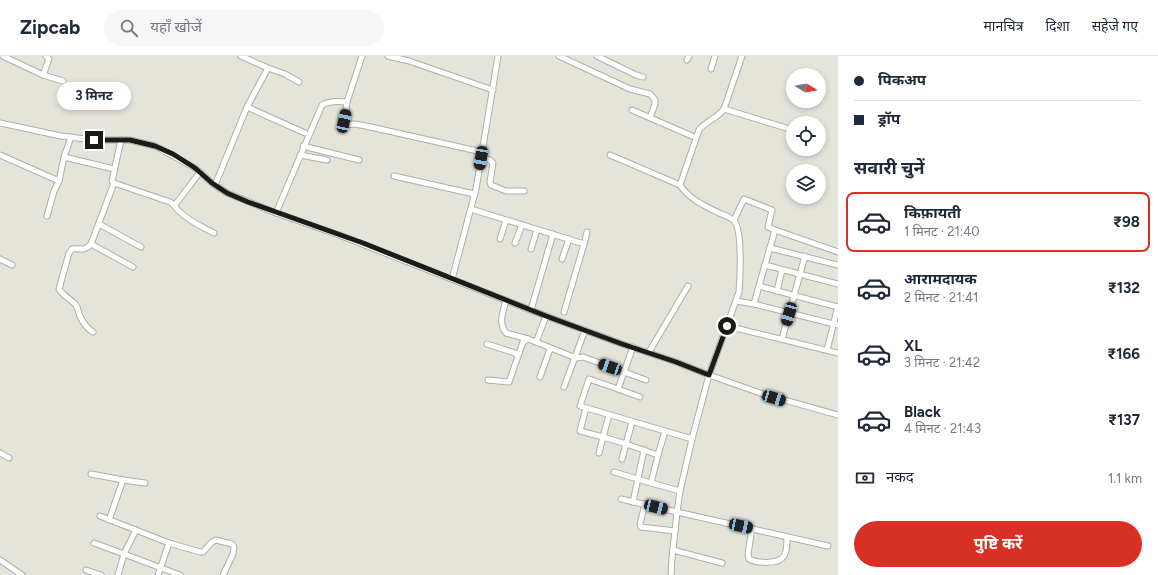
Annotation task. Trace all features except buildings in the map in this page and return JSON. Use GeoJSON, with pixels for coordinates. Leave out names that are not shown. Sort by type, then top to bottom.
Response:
{"type":"FeatureCollection","features":[{"type":"Feature","properties":{"kind":"street"},"geometry":{"type":"LineString","coordinates":[[3,56],[43,75],[63,81]]}},
{"type":"Feature","properties":{"kind":"street"},"geometry":{"type":"LineString","coordinates":[[43,75],[49,59],[46,56]]}},
{"type":"Feature","properties":{"kind":"street"},"geometry":{"type":"LineString","coordinates":[[242,56],[285,74],[299,82]]}},
{"type":"Feature","properties":{"kind":"street"},"geometry":{"type":"LineString","coordinates":[[362,56],[347,102],[344,121],[345,125],[354,124],[366,126],[481,155],[493,163],[490,185],[506,190],[524,191]]}},
{"type":"Feature","properties":{"kind":"street"},"geometry":{"type":"LineString","coordinates":[[388,56],[409,61],[493,90]]}},
{"type":"Feature","properties":{"kind":"street"},"geometry":{"type":"LineString","coordinates":[[452,279],[471,209],[498,56]]}},
{"type":"Feature","properties":{"kind":"street"},"geometry":{"type":"LineString","coordinates":[[559,56],[630,89],[650,94],[655,100],[655,104],[650,118]]}},
{"type":"Feature","properties":{"kind":"street"},"geometry":{"type":"LineString","coordinates":[[596,56],[643,77]]}},
{"type":"Feature","properties":{"kind":"street"},"geometry":{"type":"LineString","coordinates":[[711,69],[715,56]]}},
{"type":"Feature","properties":{"kind":"street"},"geometry":{"type":"LineString","coordinates":[[680,185],[699,130],[702,125],[715,118],[724,109],[742,56]]}},
{"type":"Feature","properties":{"kind":"street"},"geometry":{"type":"LineString","coordinates":[[215,185],[247,107],[268,68]]}},
{"type":"Feature","properties":{"kind":"street"},"geometry":{"type":"LineString","coordinates":[[276,213],[303,146],[322,105],[325,103],[347,102]]}},
{"type":"Feature","properties":{"kind":"street"},"geometry":{"type":"LineString","coordinates":[[247,107],[305,133]]}},
{"type":"Feature","properties":{"kind":"street"},"geometry":{"type":"LineString","coordinates":[[724,109],[786,128]]}},
{"type":"Feature","properties":{"kind":"street"},"geometry":{"type":"LineString","coordinates":[[632,110],[692,136]]}},
{"type":"Feature","properties":{"kind":"street"},"geometry":{"type":"LineString","coordinates":[[0,123],[61,136],[94,140],[139,141],[155,146],[173,154],[200,172],[227,193],[276,213],[351,239],[546,316],[649,352],[709,375],[763,394],[838,415]]}},
{"type":"Feature","properties":{"kind":"street"},"geometry":{"type":"LineString","coordinates":[[47,216],[54,191],[59,181],[64,157],[71,137]]}},
{"type":"Feature","properties":{"kind":"street"},"geometry":{"type":"LineString","coordinates":[[93,332],[84,324],[77,306],[61,293],[59,289],[69,253],[72,249],[83,250],[91,244],[114,183],[112,181],[121,140]]}},
{"type":"Feature","properties":{"kind":"street"},"geometry":{"type":"LineString","coordinates":[[303,146],[359,160]]}},
{"type":"Feature","properties":{"kind":"street"},"geometry":{"type":"LineString","coordinates":[[0,155],[59,181]]}},
{"type":"Feature","properties":{"kind":"street"},"geometry":{"type":"LineString","coordinates":[[300,155],[327,160]]}},
{"type":"Feature","properties":{"kind":"street"},"geometry":{"type":"LineString","coordinates":[[610,155],[680,185],[684,192],[692,198],[734,220],[738,226],[740,278],[739,292],[709,375],[692,440],[680,491],[671,575]]}},
{"type":"Feature","properties":{"kind":"street"},"geometry":{"type":"LineString","coordinates":[[64,157],[114,169]]}},
{"type":"Feature","properties":{"kind":"street"},"geometry":{"type":"LineString","coordinates":[[175,205],[200,172]]}},
{"type":"Feature","properties":{"kind":"street"},"geometry":{"type":"LineString","coordinates":[[394,176],[474,194]]}},
{"type":"Feature","properties":{"kind":"street"},"geometry":{"type":"LineString","coordinates":[[114,183],[146,193],[175,205],[179,211],[198,225],[214,234]]}},
{"type":"Feature","properties":{"kind":"street"},"geometry":{"type":"LineString","coordinates":[[734,220],[744,199],[772,210],[768,227],[838,252]]}},
{"type":"Feature","properties":{"kind":"street"},"geometry":{"type":"LineString","coordinates":[[471,209],[584,244]]}},
{"type":"Feature","properties":{"kind":"street"},"geometry":{"type":"LineString","coordinates":[[500,239],[506,220]]}},
{"type":"Feature","properties":{"kind":"street"},"geometry":{"type":"LineString","coordinates":[[99,224],[141,247]]}},
{"type":"Feature","properties":{"kind":"street"},"geometry":{"type":"LineString","coordinates":[[515,243],[522,225]]}},
{"type":"Feature","properties":{"kind":"street"},"geometry":{"type":"LineString","coordinates":[[531,249],[537,230]]}},
{"type":"Feature","properties":{"kind":"street"},"geometry":{"type":"LineString","coordinates":[[754,304],[775,230]]}},
{"type":"Feature","properties":{"kind":"street"},"geometry":{"type":"LineString","coordinates":[[564,312],[587,232]]}},
{"type":"Feature","properties":{"kind":"street"},"geometry":{"type":"LineString","coordinates":[[531,310],[553,234]]}},
{"type":"Feature","properties":{"kind":"street"},"geometry":{"type":"LineString","coordinates":[[562,259],[569,239]]}},
{"type":"Feature","properties":{"kind":"street"},"geometry":{"type":"LineString","coordinates":[[91,244],[133,267]]}},
{"type":"Feature","properties":{"kind":"street"},"geometry":{"type":"LineString","coordinates":[[770,248],[838,265]]}},
{"type":"Feature","properties":{"kind":"street"},"geometry":{"type":"LineString","coordinates":[[782,339],[805,256]]}},
{"type":"Feature","properties":{"kind":"street"},"geometry":{"type":"LineString","coordinates":[[0,259],[12,265]]}},
{"type":"Feature","properties":{"kind":"street"},"geometry":{"type":"LineString","coordinates":[[765,266],[838,284]]}},
{"type":"Feature","properties":{"kind":"street"},"geometry":{"type":"LineString","coordinates":[[777,291],[782,270]]}},
{"type":"Feature","properties":{"kind":"street"},"geometry":{"type":"LineString","coordinates":[[649,352],[688,286]]}},
{"type":"Feature","properties":{"kind":"street"},"geometry":{"type":"LineString","coordinates":[[759,286],[838,306],[836,325],[827,350]]}},
{"type":"Feature","properties":{"kind":"street"},"geometry":{"type":"LineString","coordinates":[[506,300],[501,320],[503,330],[506,333],[528,338],[576,358],[583,357],[646,380]]}},
{"type":"Feature","properties":{"kind":"street"},"geometry":{"type":"LineString","coordinates":[[736,301],[754,304],[836,325]]}},
{"type":"Feature","properties":{"kind":"street"},"geometry":{"type":"LineString","coordinates":[[536,342],[546,316]]}},
{"type":"Feature","properties":{"kind":"street"},"geometry":{"type":"LineString","coordinates":[[727,326],[838,353]]}},
{"type":"Feature","properties":{"kind":"street"},"geometry":{"type":"LineString","coordinates":[[564,387],[576,358],[585,330]]}},
{"type":"Feature","properties":{"kind":"street"},"geometry":{"type":"LineString","coordinates":[[488,380],[509,382],[523,342],[528,338]]}},
{"type":"Feature","properties":{"kind":"street"},"geometry":{"type":"LineString","coordinates":[[487,344],[518,354]]}},
{"type":"Feature","properties":{"kind":"street"},"geometry":{"type":"LineString","coordinates":[[618,389],[633,347]]}},
{"type":"Feature","properties":{"kind":"street"},"geometry":{"type":"LineString","coordinates":[[540,377],[550,348]]}},
{"type":"Feature","properties":{"kind":"street"},"geometry":{"type":"LineString","coordinates":[[640,397],[589,379],[580,406],[692,440]]}},
{"type":"Feature","properties":{"kind":"street"},"geometry":{"type":"LineString","coordinates":[[586,408],[580,430],[658,455]]}},
{"type":"Feature","properties":{"kind":"street"},"geometry":{"type":"LineString","coordinates":[[599,453],[609,415]]}},
{"type":"Feature","properties":{"kind":"street"},"geometry":{"type":"LineString","coordinates":[[622,459],[632,422]]}},
{"type":"Feature","properties":{"kind":"street"},"geometry":{"type":"LineString","coordinates":[[651,483],[665,431]]}},
{"type":"Feature","properties":{"kind":"street"},"geometry":{"type":"LineString","coordinates":[[633,502],[644,450]]}},
{"type":"Feature","properties":{"kind":"street"},"geometry":{"type":"LineString","coordinates":[[0,453],[9,458]]}},
{"type":"Feature","properties":{"kind":"street"},"geometry":{"type":"LineString","coordinates":[[614,472],[680,491]]}},
{"type":"Feature","properties":{"kind":"street"},"geometry":{"type":"LineString","coordinates":[[91,474],[146,483]]}},
{"type":"Feature","properties":{"kind":"street"},"geometry":{"type":"LineString","coordinates":[[109,520],[123,480]]}},
{"type":"Feature","properties":{"kind":"street"},"geometry":{"type":"LineString","coordinates":[[620,499],[828,546]]}},
{"type":"Feature","properties":{"kind":"street"},"geometry":{"type":"LineString","coordinates":[[645,504],[640,524],[641,527],[675,531]]}},
{"type":"Feature","properties":{"kind":"street"},"geometry":{"type":"LineString","coordinates":[[100,516],[169,543],[200,552],[204,552],[212,542],[216,540],[232,544],[234,547],[233,554],[223,575]]}},
{"type":"Feature","properties":{"kind":"street"},"geometry":{"type":"LineString","coordinates":[[752,528],[748,554],[749,559],[753,561],[761,563],[782,558],[785,554],[788,537]]}},
{"type":"Feature","properties":{"kind":"street"},"geometry":{"type":"LineString","coordinates":[[118,575],[124,554],[136,530]]}},
{"type":"Feature","properties":{"kind":"street"},"geometry":{"type":"LineString","coordinates":[[94,543],[180,575]]}},
{"type":"Feature","properties":{"kind":"street"},"geometry":{"type":"LineString","coordinates":[[158,575],[169,543]]}},
{"type":"Feature","properties":{"kind":"street"},"geometry":{"type":"LineString","coordinates":[[673,550],[722,563]]}},
{"type":"Feature","properties":{"kind":"street"},"geometry":{"type":"LineString","coordinates":[[0,560],[22,575]]}},
{"type":"Feature","properties":{"kind":"street"},"geometry":{"type":"LineString","coordinates":[[86,570],[100,575]]}},
{"type":"Feature","properties":{"kind":"route"},"geometry":{"type":"LineString","coordinates":[[94,140],[130,140],[155,146],[173,154],[195,168],[212,183],[227,193],[248,202],[363,243],[546,316],[709,375],[727,326]]}}]}
